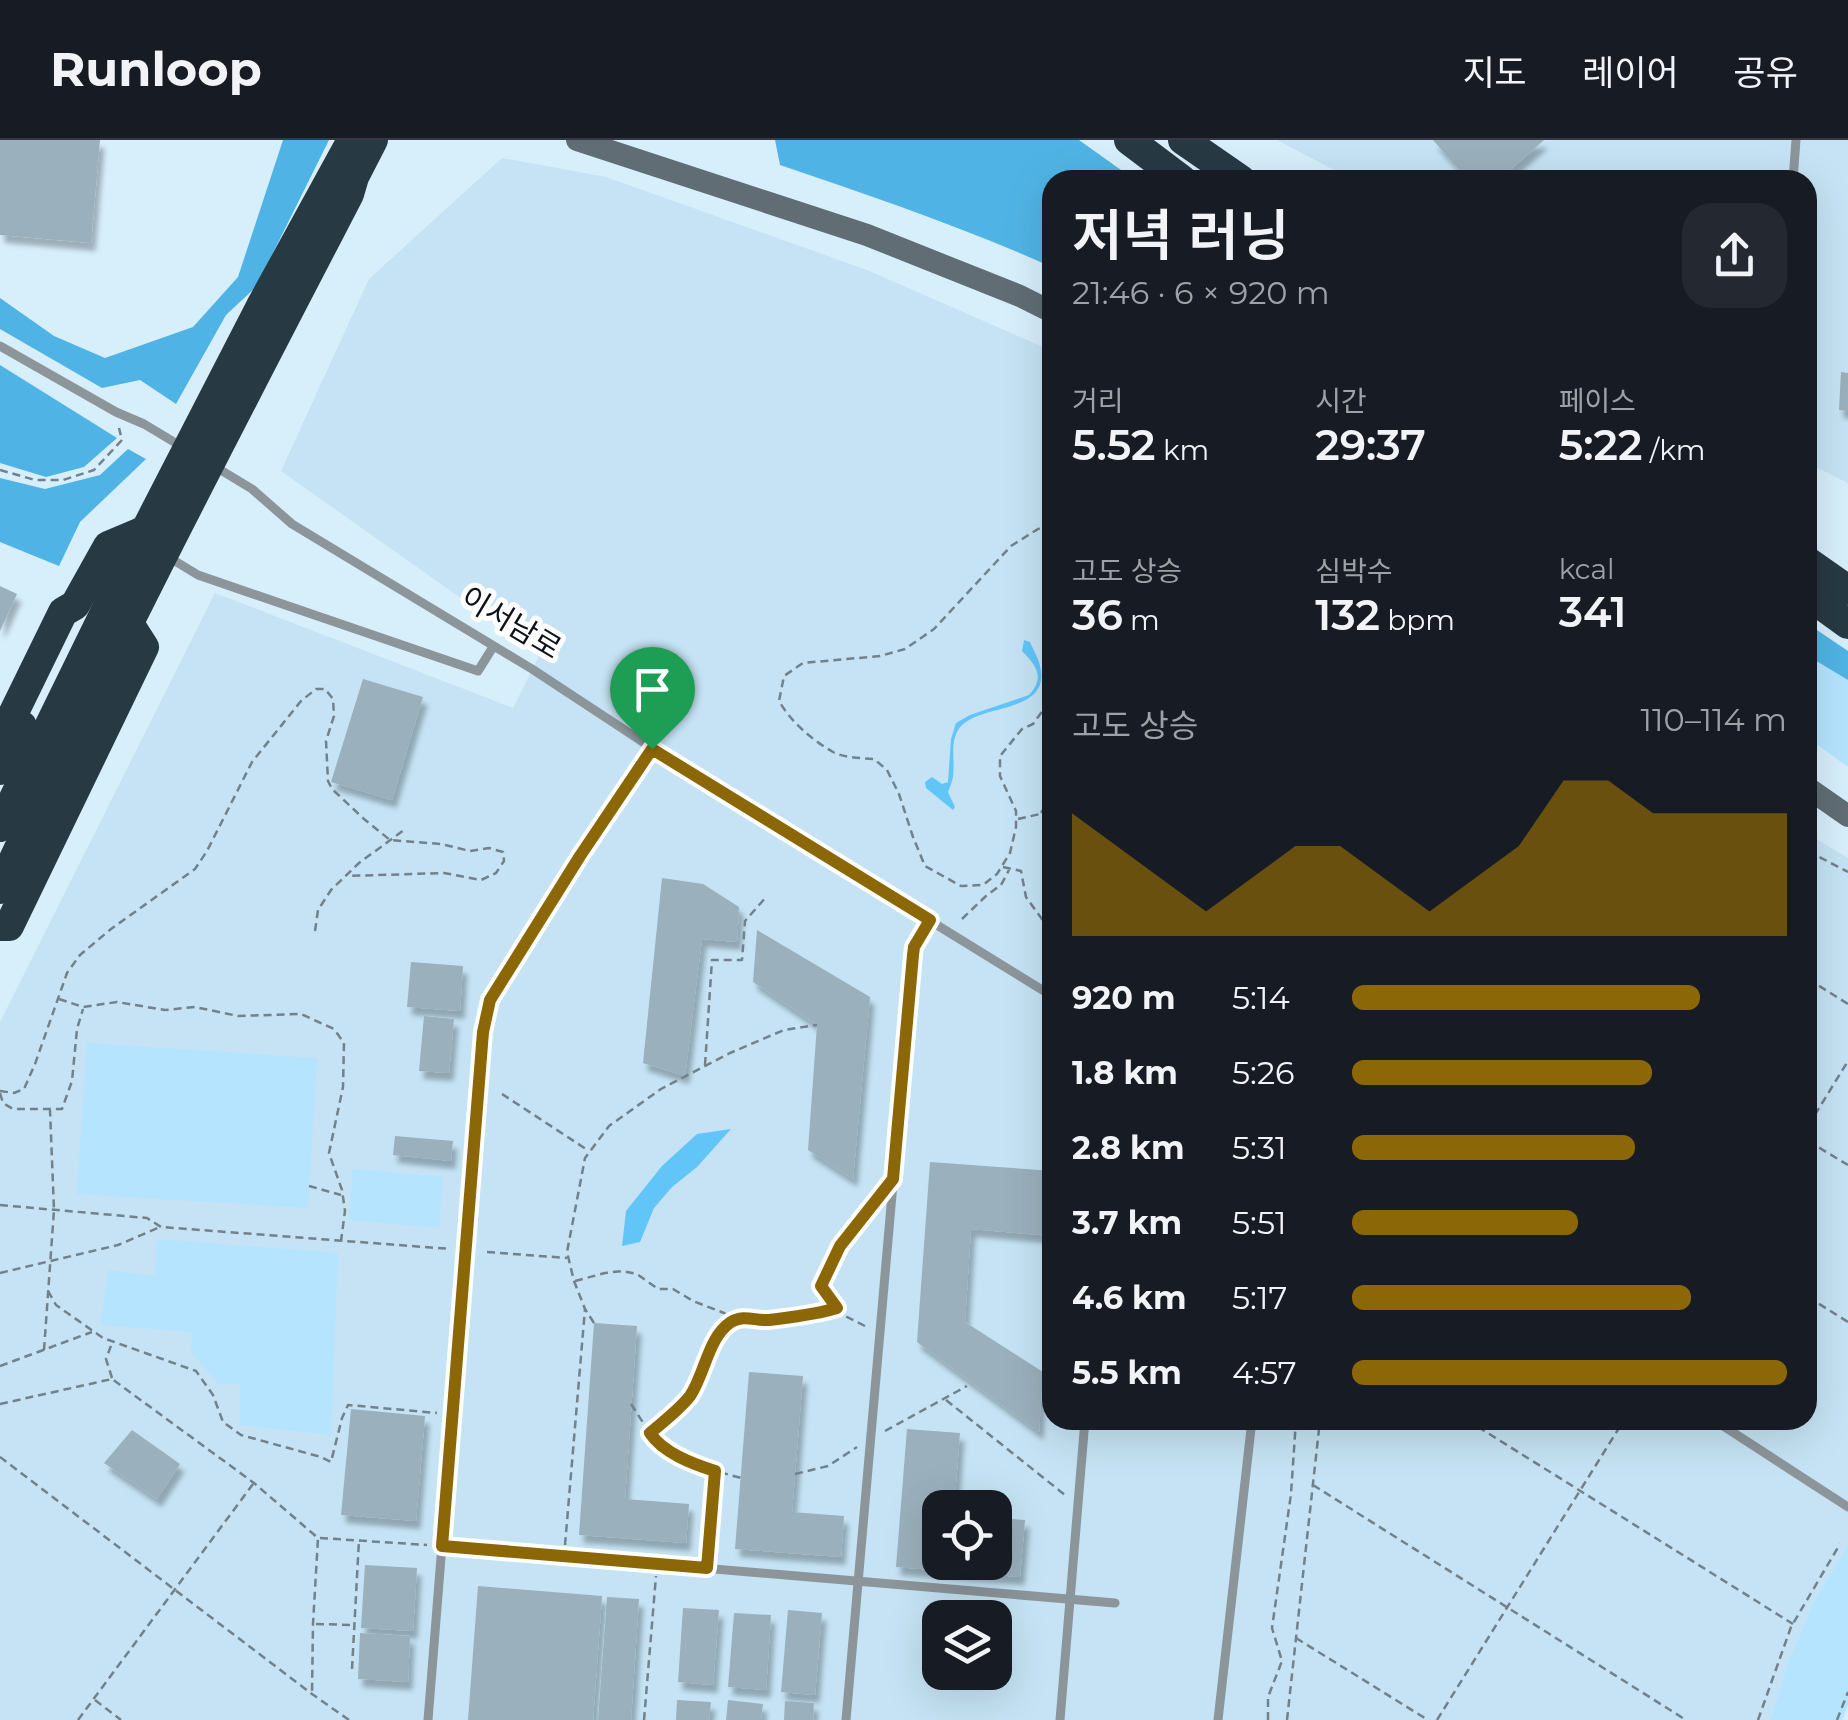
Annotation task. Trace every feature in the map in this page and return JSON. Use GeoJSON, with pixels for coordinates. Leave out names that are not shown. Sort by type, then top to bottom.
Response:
{"type":"FeatureCollection","features":[{"type":"Feature","properties":{"kind":"highway"},"geometry":{"type":"LineString","coordinates":[[0,827],[149,544],[350,194],[366,178],[388,140]]}},
{"type":"Feature","properties":{"kind":"highway"},"geometry":{"type":"LineString","coordinates":[[1129,140],[1169,170]]}},
{"type":"Feature","properties":{"kind":"highway"},"geometry":{"type":"LineString","coordinates":[[1183,140],[1226,170]]}},
{"type":"Feature","properties":{"kind":"highway"},"geometry":{"type":"LineString","coordinates":[[350,194],[356,141]]}},
{"type":"Feature","properties":{"kind":"highway"},"geometry":{"type":"LineString","coordinates":[[0,908],[6,904],[132,628],[149,544],[262,306],[356,141]]}},
{"type":"Feature","properties":{"kind":"highway"},"geometry":{"type":"LineString","coordinates":[[0,770],[73,618],[75,605],[108,546],[149,544]]}},
{"type":"Feature","properties":{"kind":"highway"},"geometry":{"type":"LineString","coordinates":[[0,798],[121,551],[149,544]]}},
{"type":"Feature","properties":{"kind":"highway"},"geometry":{"type":"LineString","coordinates":[[1817,568],[1848,590]]}},
{"type":"Feature","properties":{"kind":"highway"},"geometry":{"type":"LineString","coordinates":[[1817,602],[1848,624]]}},
{"type":"Feature","properties":{"kind":"highway"},"geometry":{"type":"LineString","coordinates":[[0,741],[63,612],[75,605]]}},
{"type":"Feature","properties":{"kind":"highway"},"geometry":{"type":"LineString","coordinates":[[0,890],[58,762],[132,628]]}},
{"type":"Feature","properties":{"kind":"highway"},"geometry":{"type":"LineString","coordinates":[[0,926],[9,926],[144,647],[132,628]]}},
{"type":"Feature","properties":{"kind":"main road"},"geometry":{"type":"LineString","coordinates":[[577,140],[867,235],[1042,307]]}},
{"type":"Feature","properties":{"kind":"main road"},"geometry":{"type":"LineString","coordinates":[[1817,794],[1848,816]]}},
{"type":"Feature","properties":{"kind":"lane"},"geometry":{"type":"LineString","coordinates":[[1794,170],[1796,140]]}},
{"type":"Feature","properties":{"kind":"lane"},"geometry":{"type":"LineString","coordinates":[[0,346],[190,452]]}},
{"type":"Feature","properties":{"kind":"lane","name":"이서남로"},"geometry":{"type":"LineString","coordinates":[[206,461],[252,489],[292,524],[1042,990]]}},
{"type":"Feature","properties":{"kind":"lane"},"geometry":{"type":"LineString","coordinates":[[149,544],[198,575],[478,671],[493,647]]}},
{"type":"Feature","properties":{"kind":"lane"},"geometry":{"type":"LineString","coordinates":[[428,1720],[482,1051],[490,1000],[652,749]]}},
{"type":"Feature","properties":{"kind":"lane"},"geometry":{"type":"LineString","coordinates":[[846,1720],[913,955],[930,920]]}},
{"type":"Feature","properties":{"kind":"lane"},"geometry":{"type":"LineString","coordinates":[[1060,1720],[1084,1430]]}},
{"type":"Feature","properties":{"kind":"lane"},"geometry":{"type":"LineString","coordinates":[[1218,1720],[1251,1430]]}},
{"type":"Feature","properties":{"kind":"lane"},"geometry":{"type":"LineString","coordinates":[[1729,1430],[1848,1507]]}},
{"type":"Feature","properties":{"kind":"lane"},"geometry":{"type":"LineString","coordinates":[[442,1546],[1115,1603]]}},
{"type":"Feature","properties":{"kind":"path"},"geometry":{"type":"LineString","coordinates":[[0,470],[35,480],[63,480],[94,470],[122,440],[116,412]]}},
{"type":"Feature","properties":{"kind":"path"},"geometry":{"type":"LineString","coordinates":[[1042,528],[1010,546],[934,629],[906,649],[880,656],[803,663],[784,676],[779,702],[790,719],[834,752],[852,758],[874,758],[886,770],[900,794],[926,866],[961,886],[983,885],[997,874],[1010,852],[1016,811],[1000,776],[1000,756],[1022,728],[1034,724],[1042,713]]}},
{"type":"Feature","properties":{"kind":"path"},"geometry":{"type":"LineString","coordinates":[[84,1007],[72,1080],[62,1110],[13,1109],[3,1103],[0,1092],[14,1093],[24,1088],[67,973],[80,954],[195,869],[252,762],[301,700],[316,688],[325,689],[333,699],[334,716],[326,741],[328,781],[364,820],[390,840],[503,852],[504,861],[496,872],[481,880],[444,874],[348,876]]}},
{"type":"Feature","properties":{"kind":"path"},"geometry":{"type":"LineString","coordinates":[[1016,820],[1041,814]]}},
{"type":"Feature","properties":{"kind":"path"},"geometry":{"type":"LineString","coordinates":[[315,931],[318,910],[330,890],[404,830]]}},
{"type":"Feature","properties":{"kind":"path"},"geometry":{"type":"LineString","coordinates":[[1817,856],[1848,872]]}},
{"type":"Feature","properties":{"kind":"path"},"geometry":{"type":"LineString","coordinates":[[1001,867],[1021,871],[1026,898],[1042,920]]}},
{"type":"Feature","properties":{"kind":"path"},"geometry":{"type":"LineString","coordinates":[[962,919],[1002,885],[1010,868]]}},
{"type":"Feature","properties":{"kind":"path"},"geometry":{"type":"LineString","coordinates":[[704,1066],[712,960],[742,960],[744,921],[767,896]]}},
{"type":"Feature","properties":{"kind":"path"},"geometry":{"type":"LineString","coordinates":[[1817,985],[1848,1004]]}},
{"type":"Feature","properties":{"kind":"path"},"geometry":{"type":"LineString","coordinates":[[58,999],[84,1007],[117,1002],[165,1010],[195,1007],[238,1016],[301,1014],[334,1029],[344,1044],[343,1087],[328,1153],[343,1195],[341,1240]]}},
{"type":"Feature","properties":{"kind":"path"},"geometry":{"type":"LineString","coordinates":[[594,1322],[574,1281],[567,1252],[585,1158],[608,1126],[661,1089],[704,1066],[784,1030],[817,1026]]}},
{"type":"Feature","properties":{"kind":"path"},"geometry":{"type":"LineString","coordinates":[[1817,1111],[1848,1061]]}},
{"type":"Feature","properties":{"kind":"path"},"geometry":{"type":"LineString","coordinates":[[502,1094],[590,1152]]}},
{"type":"Feature","properties":{"kind":"path"},"geometry":{"type":"LineString","coordinates":[[44,1350],[54,1210],[50,1110]]}},
{"type":"Feature","properties":{"kind":"path"},"geometry":{"type":"LineString","coordinates":[[1817,1146],[1848,1165]]}},
{"type":"Feature","properties":{"kind":"path"},"geometry":{"type":"LineString","coordinates":[[880,1334],[842,1314],[821,1286],[840,1246],[893,1179]]}},
{"type":"Feature","properties":{"kind":"path"},"geometry":{"type":"LineString","coordinates":[[309,1186],[343,1195]]}},
{"type":"Feature","properties":{"kind":"path"},"geometry":{"type":"LineString","coordinates":[[0,1205],[147,1218],[161,1227]]}},
{"type":"Feature","properties":{"kind":"path"},"geometry":{"type":"LineString","coordinates":[[0,1273],[118,1245],[161,1227],[450,1249]]}},
{"type":"Feature","properties":{"kind":"path"},"geometry":{"type":"LineString","coordinates":[[487,1252],[568,1258]]}},
{"type":"Feature","properties":{"kind":"path"},"geometry":{"type":"LineString","coordinates":[[574,1281],[605,1273],[636,1274],[658,1289],[673,1289],[735,1321]]}},
{"type":"Feature","properties":{"kind":"path"},"geometry":{"type":"LineString","coordinates":[[48,1291],[56,1305],[112,1342],[196,1371],[213,1395],[223,1422],[242,1435],[331,1462],[348,1405],[437,1412]]}},
{"type":"Feature","properties":{"kind":"path"},"geometry":{"type":"LineString","coordinates":[[1817,1303],[1848,1322]]}},
{"type":"Feature","properties":{"kind":"path"},"geometry":{"type":"LineString","coordinates":[[650,1433],[674,1414],[690,1394],[714,1342],[728,1323],[743,1317],[764,1320],[812,1316],[837,1308]]}},
{"type":"Feature","properties":{"kind":"path"},"geometry":{"type":"LineString","coordinates":[[564,1556],[586,1309]]}},
{"type":"Feature","properties":{"kind":"path"},"geometry":{"type":"LineString","coordinates":[[0,1366],[94,1332]]}},
{"type":"Feature","properties":{"kind":"path"},"geometry":{"type":"LineString","coordinates":[[112,1342],[106,1360],[112,1379],[254,1483],[318,1538],[442,1546]]}},
{"type":"Feature","properties":{"kind":"path"},"geometry":{"type":"LineString","coordinates":[[0,1404],[112,1379]]}},
{"type":"Feature","properties":{"kind":"path"},"geometry":{"type":"LineString","coordinates":[[795,1474],[828,1466],[968,1386]]}},
{"type":"Feature","properties":{"kind":"path"},"geometry":{"type":"LineString","coordinates":[[944,1399],[1078,1505]]}},
{"type":"Feature","properties":{"kind":"path"},"geometry":{"type":"LineString","coordinates":[[631,1404],[656,1441],[694,1465],[741,1478]]}},
{"type":"Feature","properties":{"kind":"path"},"geometry":{"type":"LineString","coordinates":[[1268,1720],[1268,1697],[1282,1661],[1272,1628],[1291,1494],[1295,1430]]}},
{"type":"Feature","properties":{"kind":"path"},"geometry":{"type":"LineString","coordinates":[[1287,1720],[1319,1430]]}},
{"type":"Feature","properties":{"kind":"path"},"geometry":{"type":"LineString","coordinates":[[1483,1430],[1793,1624]]}},
{"type":"Feature","properties":{"kind":"path"},"geometry":{"type":"LineString","coordinates":[[1437,1720],[1618,1430]]}},
{"type":"Feature","properties":{"kind":"path"},"geometry":{"type":"LineString","coordinates":[[0,1457],[349,1720]]}},
{"type":"Feature","properties":{"kind":"path"},"geometry":{"type":"LineString","coordinates":[[707,1568],[715,1471]]}},
{"type":"Feature","properties":{"kind":"path"},"geometry":{"type":"LineString","coordinates":[[78,1720],[254,1483]]}},
{"type":"Feature","properties":{"kind":"path"},"geometry":{"type":"LineString","coordinates":[[1312,1485],[1686,1720]]}},
{"type":"Feature","properties":{"kind":"path"},"geometry":{"type":"LineString","coordinates":[[312,1694],[318,1538]]}},
{"type":"Feature","properties":{"kind":"path"},"geometry":{"type":"LineString","coordinates":[[352,1670],[359,1540]]}},
{"type":"Feature","properties":{"kind":"path"},"geometry":{"type":"LineString","coordinates":[[1758,1720],[1793,1624],[1840,1544]]}},
{"type":"Feature","properties":{"kind":"path"},"geometry":{"type":"LineString","coordinates":[[644,1720],[657,1564]]}},
{"type":"Feature","properties":{"kind":"path"},"geometry":{"type":"LineString","coordinates":[[312,1624],[354,1625]]}},
{"type":"Feature","properties":{"kind":"path"},"geometry":{"type":"LineString","coordinates":[[1294,1638],[1428,1720]]}},
{"type":"Feature","properties":{"kind":"path"},"geometry":{"type":"LineString","coordinates":[[1836,1720],[1848,1692]]}},
{"type":"Feature","properties":{"kind":"path"},"geometry":{"type":"LineString","coordinates":[[94,1700],[121,1720]]}},
{"type":"Feature","properties":{"kind":"shaded area"},"geometry":{"type":"Polygon","coordinates":[[[283,140],[329,140],[256,287],[226,315],[176,404],[140,380],[102,388],[0,329],[0,298],[54,336],[105,358],[193,327],[238,277],[283,140]]]}},
{"type":"Feature","properties":{"kind":"shaded area"},"geometry":{"type":"Polygon","coordinates":[[[775,140],[1079,140],[1121,170],[1042,170],[1042,263],[918,213],[780,165],[775,140]]]}},
{"type":"Feature","properties":{"kind":"shaded area"},"geometry":{"type":"Polygon","coordinates":[[[1277,140],[1848,140],[1848,483],[1817,468],[1817,170],[1334,170],[1277,140]]]}},
{"type":"Feature","properties":{"kind":"shaded area"},"geometry":{"type":"Polygon","coordinates":[[[502,158],[606,177],[867,270],[1042,347],[1042,1430],[1817,1430],[1817,839],[1848,858],[1848,1545],[1814,1601],[1770,1720],[0,1720],[0,1022],[215,593],[513,708],[540,654],[281,471],[369,279],[502,158]]]}},
{"type":"Feature","properties":{"kind":"shaded area"},"geometry":{"type":"Polygon","coordinates":[[[0,365],[117,438],[84,467],[46,477],[0,463],[0,365]]]}},
{"type":"Feature","properties":{"kind":"shaded area"},"geometry":{"type":"Polygon","coordinates":[[[128,449],[146,459],[80,522],[59,566],[0,542],[0,478],[45,489],[100,475],[128,449]]]}},
{"type":"Feature","properties":{"kind":"shaded area"},"geometry":{"type":"Polygon","coordinates":[[[1817,630],[1848,651],[1848,680],[1817,661],[1817,630]]]}},
{"type":"Feature","properties":{"kind":"shaded area"},"geometry":{"type":"Polygon","coordinates":[[[1024,640],[1030,642],[1038,660],[1040,685],[1022,702],[979,716],[958,730],[948,792],[953,810],[926,788],[925,782],[932,777],[942,784],[948,782],[956,723],[1029,695],[1034,689],[1037,672],[1022,651],[1024,640]]]}},
{"type":"Feature","properties":{"kind":"shaded area"},"geometry":{"type":"Polygon","coordinates":[[[1817,661],[1848,680],[1848,767],[1817,745],[1817,661]]]}},
{"type":"Feature","properties":{"kind":"shaded area"},"geometry":{"type":"Polygon","coordinates":[[[87,1043],[317,1058],[308,1208],[77,1194],[87,1043]]]}},
{"type":"Feature","properties":{"kind":"shaded area"},"geometry":{"type":"Polygon","coordinates":[[[731,1129],[654,1208],[640,1242],[622,1246],[626,1211],[662,1166],[697,1134],[731,1129]]]}},
{"type":"Feature","properties":{"kind":"shaded area"},"geometry":{"type":"Polygon","coordinates":[[[353,1169],[443,1177],[439,1228],[349,1220],[353,1169]]]}},
{"type":"Feature","properties":{"kind":"shaded area"},"geometry":{"type":"Polygon","coordinates":[[[157,1239],[338,1253],[331,1435],[240,1425],[240,1384],[219,1384],[191,1352],[192,1332],[101,1325],[108,1270],[155,1276],[157,1239]]]}},
{"type":"Feature","properties":{"kind":"shaded area"},"geometry":{"type":"Polygon","coordinates":[[[1848,1545],[1848,1705],[1842,1720],[1770,1720],[1814,1601],[1848,1545]]]}},
{"type":"Feature","properties":{"kind":"building"},"geometry":{"type":"Polygon","coordinates":[[[0,140],[100,140],[91,243],[0,235],[0,140]]]}},
{"type":"Feature","properties":{"kind":"building"},"geometry":{"type":"Polygon","coordinates":[[[1433,140],[1544,140],[1510,170],[1459,170],[1433,140]]]}},
{"type":"Feature","properties":{"kind":"building"},"geometry":{"type":"Polygon","coordinates":[[[1841,372],[1848,373],[1848,411],[1839,410],[1841,372]]]}},
{"type":"Feature","properties":{"kind":"building"},"geometry":{"type":"Polygon","coordinates":[[[0,586],[17,594],[0,631],[0,586]]]}},
{"type":"Feature","properties":{"kind":"building"},"geometry":{"type":"Polygon","coordinates":[[[363,679],[423,697],[392,800],[331,782],[363,679]]]}},
{"type":"Feature","properties":{"kind":"building"},"geometry":{"type":"Polygon","coordinates":[[[662,878],[703,884],[739,907],[737,942],[702,939],[685,1076],[643,1063],[662,878]]]}},
{"type":"Feature","properties":{"kind":"building"},"geometry":{"type":"Polygon","coordinates":[[[757,930],[870,997],[853,1179],[808,1150],[817,1025],[753,982],[757,930]]]}},
{"type":"Feature","properties":{"kind":"building"},"geometry":{"type":"Polygon","coordinates":[[[411,962],[463,966],[460,1011],[407,1007],[411,962]]]}},
{"type":"Feature","properties":{"kind":"building"},"geometry":{"type":"Polygon","coordinates":[[[424,1016],[454,1019],[449,1073],[419,1071],[424,1016]]]}},
{"type":"Feature","properties":{"kind":"building"},"geometry":{"type":"Polygon","coordinates":[[[395,1136],[453,1141],[451,1161],[393,1155],[395,1136]]]}},
{"type":"Feature","properties":{"kind":"building"},"geometry":{"type":"Polygon","coordinates":[[[930,1162],[1042,1170],[1042,1235],[971,1229],[965,1322],[1042,1371],[1039,1432],[917,1342],[930,1162]]]}},
{"type":"Feature","properties":{"kind":"building"},"geometry":{"type":"Polygon","coordinates":[[[594,1323],[637,1326],[625,1499],[689,1504],[686,1543],[579,1535],[594,1323]]]}},
{"type":"Feature","properties":{"kind":"building"},"geometry":{"type":"Polygon","coordinates":[[[749,1372],[803,1376],[792,1512],[844,1516],[841,1557],[735,1549],[749,1372]]]}},
{"type":"Feature","properties":{"kind":"building"},"geometry":{"type":"Polygon","coordinates":[[[351,1409],[425,1416],[416,1521],[341,1515],[351,1409]]]}},
{"type":"Feature","properties":{"kind":"building"},"geometry":{"type":"Polygon","coordinates":[[[907,1429],[960,1433],[955,1490],[922,1490],[922,1569],[896,1567],[907,1429]]]}},
{"type":"Feature","properties":{"kind":"building"},"geometry":{"type":"Polygon","coordinates":[[[132,1430],[180,1464],[157,1499],[104,1463],[132,1430]]]}},
{"type":"Feature","properties":{"kind":"building"},"geometry":{"type":"Polygon","coordinates":[[[1012,1519],[1025,1520],[1020,1577],[1012,1576],[1012,1519]]]}},
{"type":"Feature","properties":{"kind":"building"},"geometry":{"type":"Polygon","coordinates":[[[365,1565],[417,1568],[413,1631],[361,1628],[365,1565]]]}},
{"type":"Feature","properties":{"kind":"building"},"geometry":{"type":"Polygon","coordinates":[[[478,1586],[602,1596],[593,1720],[468,1720],[478,1586]]]}},
{"type":"Feature","properties":{"kind":"building"},"geometry":{"type":"Polygon","coordinates":[[[607,1597],[639,1599],[631,1720],[598,1720],[607,1597]]]}},
{"type":"Feature","properties":{"kind":"building"},"geometry":{"type":"Polygon","coordinates":[[[683,1608],[719,1610],[713,1685],[678,1682],[683,1608]]]}},
{"type":"Feature","properties":{"kind":"building"},"geometry":{"type":"Polygon","coordinates":[[[788,1610],[822,1613],[815,1695],[781,1692],[788,1610]]]}},
{"type":"Feature","properties":{"kind":"building"},"geometry":{"type":"Polygon","coordinates":[[[734,1613],[771,1615],[766,1690],[728,1687],[734,1613]]]}},
{"type":"Feature","properties":{"kind":"building"},"geometry":{"type":"Polygon","coordinates":[[[360,1633],[410,1636],[408,1682],[358,1679],[360,1633]]]}},
{"type":"Feature","properties":{"kind":"building"},"geometry":{"type":"Polygon","coordinates":[[[677,1700],[711,1702],[709,1720],[676,1720],[677,1700]]]}},
{"type":"Feature","properties":{"kind":"building"},"geometry":{"type":"Polygon","coordinates":[[[728,1700],[763,1704],[761,1720],[726,1720],[728,1700]]]}},
{"type":"Feature","properties":{"kind":"building"},"geometry":{"type":"Polygon","coordinates":[[[785,1701],[814,1703],[813,1720],[784,1720],[785,1701]]]}},
{"type":"Feature","properties":{"kind":"route"},"geometry":{"type":"LineString","coordinates":[[652,749],[930,920],[914,947],[893,1179],[840,1246],[821,1286],[837,1308],[812,1316],[764,1320],[743,1317],[728,1323],[714,1342],[690,1394],[674,1414],[650,1433],[694,1465],[715,1471],[707,1568],[442,1546],[483,1032],[490,1000],[652,749]]}}]}
